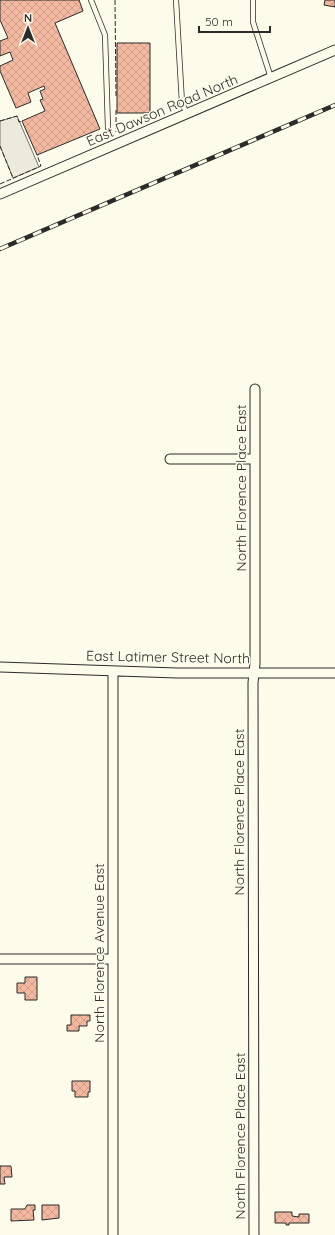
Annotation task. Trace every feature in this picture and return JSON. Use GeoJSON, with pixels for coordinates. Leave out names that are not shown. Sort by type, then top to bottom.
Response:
{"type":"FeatureCollection","features":[{"type":"Feature","properties":{"kind":"street","name":"East Dawson Road North"},"geometry":{"type":"LineString","coordinates":[[0,194],[335,50]]}},
{"type":"Feature","properties":{"kind":"street","name":"North Florence Place East"},"geometry":{"type":"LineString","coordinates":[[254,1235],[253,691],[255,389]]}},
{"type":"Feature","properties":{"kind":"street"},"geometry":{"type":"LineString","coordinates":[[170,459],[255,459]]}},
{"type":"Feature","properties":{"kind":"street","name":"East Latimer Street North"},"geometry":{"type":"LineString","coordinates":[[0,667],[178,673],[335,673]]}},
{"type":"Feature","properties":{"kind":"street","name":"North Florence Avenue East"},"geometry":{"type":"LineString","coordinates":[[113,671],[113,1235]]}},
{"type":"Feature","properties":{"kind":"street"},"geometry":{"type":"LineString","coordinates":[[0,959],[113,959]]}},
{"type":"Feature","properties":{"kind":"lane"},"geometry":{"type":"LineString","coordinates":[[91,0],[105,35],[108,128]]}},
{"type":"Feature","properties":{"kind":"lane"},"geometry":{"type":"LineString","coordinates":[[176,0],[182,103],[187,114]]}},
{"type":"Feature","properties":{"kind":"lane"},"geometry":{"type":"LineString","coordinates":[[253,0],[253,22],[271,78]]}},
{"type":"Feature","properties":{"kind":"shaded area"},"geometry":{"type":"Polygon","coordinates":[[[17,116],[39,167],[13,178],[0,146],[0,121],[17,116]]]}},
{"type":"Feature","properties":{"kind":"building"},"geometry":{"type":"Polygon","coordinates":[[[0,0],[79,0],[83,11],[55,23],[100,129],[37,155],[22,121],[45,111],[40,100],[43,99],[40,91],[45,89],[44,86],[28,93],[31,102],[16,108],[0,71],[0,66],[13,60],[10,52],[0,56],[0,41],[8,38],[0,20],[0,0]]]}},
{"type":"Feature","properties":{"kind":"building"},"geometry":{"type":"Polygon","coordinates":[[[325,0],[335,0],[335,7],[324,5],[325,0]]]}},
{"type":"Feature","properties":{"kind":"building"},"geometry":{"type":"Polygon","coordinates":[[[117,43],[150,43],[150,113],[117,113],[117,43]]]}},
{"type":"Feature","properties":{"kind":"building"},"geometry":{"type":"Polygon","coordinates":[[[25,977],[37,977],[37,1000],[25,1000],[25,993],[17,993],[17,983],[25,983],[25,977]]]}},
{"type":"Feature","properties":{"kind":"building"},"geometry":{"type":"Polygon","coordinates":[[[71,1015],[90,1015],[90,1021],[87,1021],[87,1026],[79,1026],[79,1031],[67,1031],[67,1025],[71,1025],[71,1015]]]}},
{"type":"Feature","properties":{"kind":"building"},"geometry":{"type":"Polygon","coordinates":[[[72,1081],[90,1081],[90,1092],[88,1092],[88,1097],[75,1097],[75,1091],[72,1091],[72,1081]]]}},
{"type":"Feature","properties":{"kind":"building"},"geometry":{"type":"Polygon","coordinates":[[[0,1166],[11,1166],[12,1177],[4,1177],[5,1184],[0,1184],[0,1166]]]}},
{"type":"Feature","properties":{"kind":"building"},"geometry":{"type":"Polygon","coordinates":[[[27,1205],[35,1205],[35,1210],[33,1210],[34,1220],[11,1221],[11,1209],[25,1209],[27,1205]]]}},
{"type":"Feature","properties":{"kind":"building"},"geometry":{"type":"Polygon","coordinates":[[[42,1205],[59,1205],[59,1218],[42,1220],[42,1205]]]}},
{"type":"Feature","properties":{"kind":"building"},"geometry":{"type":"Polygon","coordinates":[[[275,1212],[292,1212],[292,1216],[299,1217],[299,1214],[309,1214],[309,1223],[289,1223],[289,1225],[286,1225],[286,1223],[275,1223],[275,1212]]]}},
{"type":"Feature","properties":{"kind":"railway"},"geometry":{"type":"LineString","coordinates":[[0,249],[335,105]]}},
{"type":"Feature","properties":{"kind":"fence"},"geometry":{"type":"LineString","coordinates":[[115,0],[116,96]]}},
{"type":"Feature","properties":{"kind":"fence"},"geometry":{"type":"LineString","coordinates":[[116,110],[116,132]]}},
{"type":"Feature","properties":{"kind":"fence"},"geometry":{"type":"LineString","coordinates":[[0,121],[17,116],[19,122],[22,121]]}},
{"type":"Feature","properties":{"kind":"fence"},"geometry":{"type":"LineString","coordinates":[[0,146],[13,178]]}},
{"type":"Feature","properties":{"kind":"fence"},"geometry":{"type":"LineString","coordinates":[[0,184],[41,166],[37,155]]}}]}
